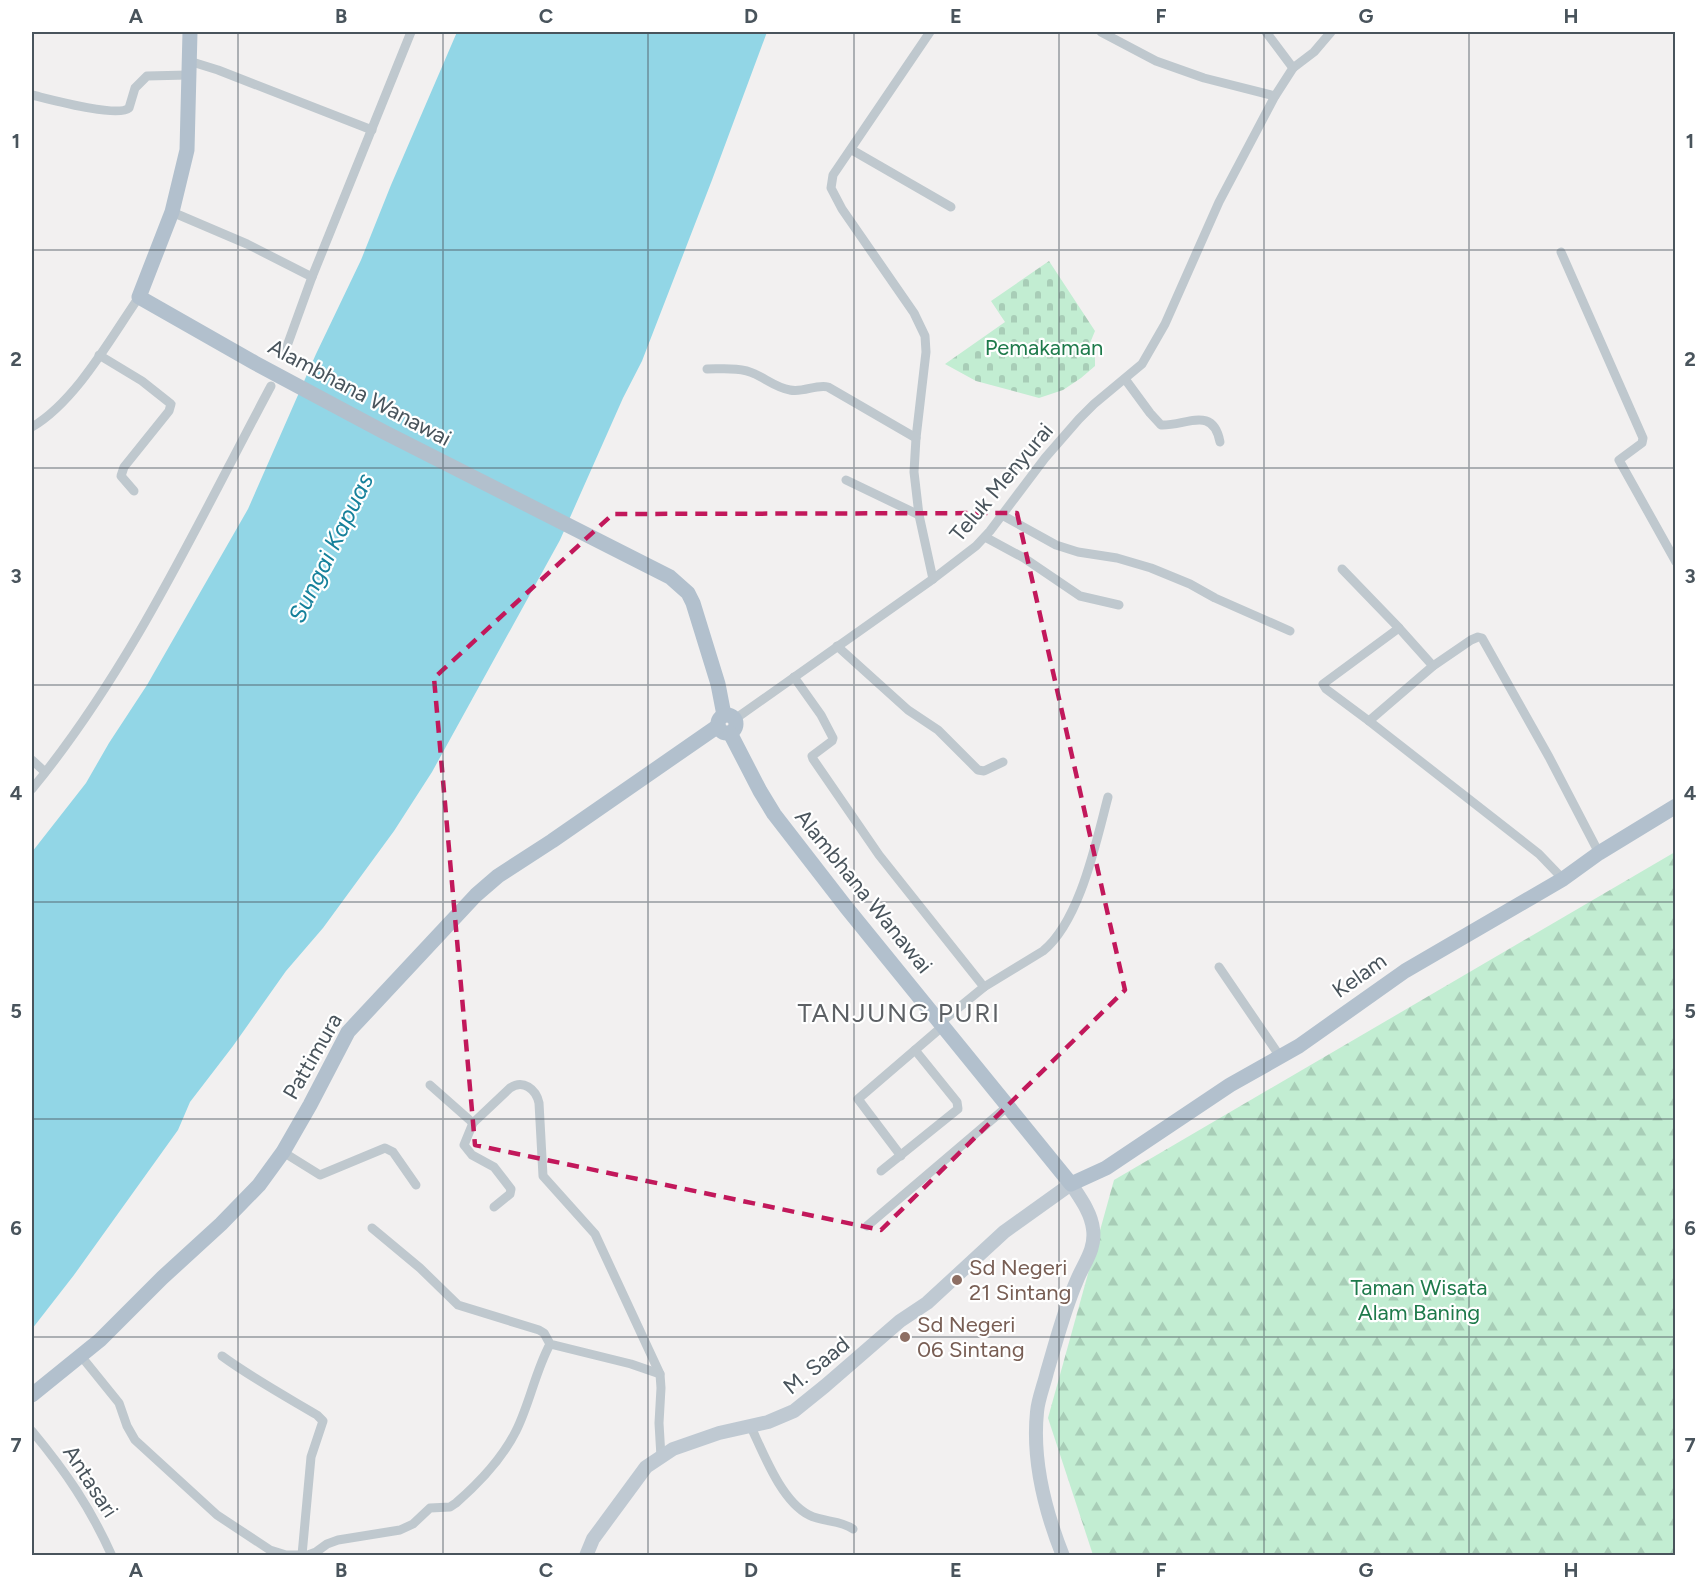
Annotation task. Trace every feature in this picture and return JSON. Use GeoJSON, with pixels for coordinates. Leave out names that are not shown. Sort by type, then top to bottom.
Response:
{"type":"FeatureCollection","features":[{"type":"Feature","properties":{"kind":"main road"},"geometry":{"type":"LineString","coordinates":[[139,297],[172,212],[187,150],[190,32]]}},
{"type":"Feature","properties":{"kind":"main road","name":"Alambhana Wanawai"},"geometry":{"type":"LineString","coordinates":[[139,297],[384,432],[643,563],[670,577],[681,586],[693,603],[718,684],[727,723],[760,791],[774,814],[1071,1184]]}},
{"type":"Feature","properties":{"kind":"main road","name":"Pattimura"},"geometry":{"type":"LineString","coordinates":[[32,1395],[100,1340],[259,1185],[283,1152],[348,1032],[476,895],[498,876],[727,723]]}},
{"type":"Feature","properties":{"kind":"main road","name":"Kelam"},"geometry":{"type":"LineString","coordinates":[[1071,1184],[1106,1168],[1230,1085],[1281,1058],[1405,971],[1563,879],[1599,853],[1676,806]]}},
{"type":"Feature","properties":{"kind":"street"},"geometry":{"type":"LineString","coordinates":[[283,357],[312,277],[411,32]]}},
{"type":"Feature","properties":{"kind":"street"},"geometry":{"type":"LineString","coordinates":[[930,32],[833,175],[831,188],[842,209],[914,313],[926,336],[914,478],[919,515],[933,579]]}},
{"type":"Feature","properties":{"kind":"street"},"geometry":{"type":"LineString","coordinates":[[1101,32],[1156,61],[1204,78],[1275,96]]}},
{"type":"Feature","properties":{"kind":"street"},"geometry":{"type":"LineString","coordinates":[[1266,32],[1293,68]]}},
{"type":"Feature","properties":{"kind":"street","name":"Teluk Menyurai"},"geometry":{"type":"LineString","coordinates":[[727,723],[968,553],[985,537],[1045,458],[1079,419],[1142,364],[1155,343],[1219,202],[1275,96],[1293,68],[1314,52],[1331,32]]}},
{"type":"Feature","properties":{"kind":"street"},"geometry":{"type":"LineString","coordinates":[[32,95],[121,112],[129,108],[135,88],[147,76],[189,68],[218,70],[372,130]]}},
{"type":"Feature","properties":{"kind":"street"},"geometry":{"type":"LineString","coordinates":[[852,150],[951,207]]}},
{"type":"Feature","properties":{"kind":"street"},"geometry":{"type":"LineString","coordinates":[[172,212],[247,244],[312,277]]}},
{"type":"Feature","properties":{"kind":"street"},"geometry":{"type":"LineString","coordinates":[[1561,252],[1643,438],[1642,443],[1619,460],[1676,562]]}},
{"type":"Feature","properties":{"kind":"street"},"geometry":{"type":"LineString","coordinates":[[32,427],[57,408],[99,355],[139,297]]}},
{"type":"Feature","properties":{"kind":"street"},"geometry":{"type":"LineString","coordinates":[[99,355],[142,381],[171,404],[169,411],[123,466],[122,476],[134,491]]}},
{"type":"Feature","properties":{"kind":"street"},"geometry":{"type":"LineString","coordinates":[[707,369],[753,372],[787,390],[798,391],[828,387],[916,438]]}},
{"type":"Feature","properties":{"kind":"street"},"geometry":{"type":"LineString","coordinates":[[1125,379],[1161,425],[1206,420],[1211,422],[1218,431],[1220,442]]}},
{"type":"Feature","properties":{"kind":"street"},"geometry":{"type":"LineString","coordinates":[[32,789],[96,704],[135,641],[271,386]]}},
{"type":"Feature","properties":{"kind":"street"},"geometry":{"type":"LineString","coordinates":[[846,480],[919,515]]}},
{"type":"Feature","properties":{"kind":"street"},"geometry":{"type":"LineString","coordinates":[[1002,515],[1056,545],[1151,568],[1290,631]]}},
{"type":"Feature","properties":{"kind":"street"},"geometry":{"type":"LineString","coordinates":[[985,537],[1024,558],[1080,596],[1119,605]]}},
{"type":"Feature","properties":{"kind":"street"},"geometry":{"type":"LineString","coordinates":[[1342,569],[1433,666]]}},
{"type":"Feature","properties":{"kind":"street"},"geometry":{"type":"LineString","coordinates":[[1399,628],[1323,684],[1326,689],[1539,855],[1563,879]]}},
{"type":"Feature","properties":{"kind":"street"},"geometry":{"type":"LineString","coordinates":[[1369,721],[1433,666],[1478,637],[1482,638],[1599,853]]}},
{"type":"Feature","properties":{"kind":"street"},"geometry":{"type":"LineString","coordinates":[[837,646],[908,710],[938,730],[978,770],[984,771],[1003,762]]}},
{"type":"Feature","properties":{"kind":"street"},"geometry":{"type":"LineString","coordinates":[[794,677],[833,738],[812,756],[813,759],[879,855],[984,987]]}},
{"type":"Feature","properties":{"kind":"street"},"geometry":{"type":"LineString","coordinates":[[32,760],[45,772]]}},
{"type":"Feature","properties":{"kind":"street"},"geometry":{"type":"LineString","coordinates":[[901,1156],[858,1099],[984,987],[1043,951],[1061,930],[1078,897],[1108,797]]}},
{"type":"Feature","properties":{"kind":"street"},"geometry":{"type":"LineString","coordinates":[[1219,967],[1281,1058]]}},
{"type":"Feature","properties":{"kind":"street"},"geometry":{"type":"LineString","coordinates":[[881,1171],[955,1112],[959,1106],[915,1050]]}},
{"type":"Feature","properties":{"kind":"street"},"geometry":{"type":"LineString","coordinates":[[494,1207],[512,1191],[494,1167],[472,1155],[465,1148],[466,1140],[473,1123],[510,1088],[516,1084],[525,1085],[535,1094],[539,1104],[543,1176],[595,1234],[660,1374],[661,1457]]}},
{"type":"Feature","properties":{"kind":"street"},"geometry":{"type":"LineString","coordinates":[[429,1085],[473,1123]]}},
{"type":"Feature","properties":{"kind":"street"},"geometry":{"type":"LineString","coordinates":[[867,1226],[1008,1106]]}},
{"type":"Feature","properties":{"kind":"street"},"geometry":{"type":"LineString","coordinates":[[283,1152],[320,1175],[385,1148],[393,1152],[416,1185]]}},
{"type":"Feature","properties":{"kind":"street","name":"M. Saad"},"geometry":{"type":"LineString","coordinates":[[586,1556],[593,1539],[646,1467],[673,1449],[750,1425],[768,1422],[794,1411],[900,1321],[927,1303],[1019,1220],[1071,1184]]}},
{"type":"Feature","properties":{"kind":"street","name":"Alambhana Wanawai"},"geometry":{"type":"LineString","coordinates":[[1063,1556],[1040,1479],[1036,1431],[1037,1410],[1059,1330],[1077,1281],[1092,1249],[1093,1227],[1089,1213],[1071,1184]]}},
{"type":"Feature","properties":{"kind":"street"},"geometry":{"type":"LineString","coordinates":[[372,1228],[420,1268],[455,1303],[539,1330],[550,1344],[631,1364],[660,1374]]}},
{"type":"Feature","properties":{"kind":"street"},"geometry":{"type":"LineString","coordinates":[[81,1356],[119,1403],[135,1440],[193,1493],[231,1525],[270,1550],[286,1555],[302,1556],[316,1552],[338,1540],[400,1530],[413,1524],[430,1508],[450,1507],[456,1503],[494,1463],[515,1433],[540,1362],[550,1344]]}},
{"type":"Feature","properties":{"kind":"street"},"geometry":{"type":"LineString","coordinates":[[222,1356],[252,1378],[265,1383],[323,1421],[312,1451],[302,1556]]}},
{"type":"Feature","properties":{"kind":"street"},"geometry":{"type":"LineString","coordinates":[[750,1425],[778,1482],[793,1503],[806,1514],[853,1529]]}},
{"type":"Feature","properties":{"kind":"street","name":"Antasari"},"geometry":{"type":"LineString","coordinates":[[32,1431],[80,1494],[97,1521],[112,1556]]}},
{"type":"Feature","properties":{"kind":"highlighted area"},"geometry":{"type":"Polygon","coordinates":[[[1017,513],[1125,990],[881,1230],[475,1145],[434,678],[613,514],[1017,513]]]}},
{"type":"Feature","properties":{"kind":"green space","name":"Pemakaman"},"geometry":{"type":"Polygon","coordinates":[[[1049,261],[1095,331],[1090,343],[1095,351],[1095,366],[1063,390],[1039,398],[976,381],[945,364],[1005,322],[991,301],[1049,261]]]}},
{"type":"Feature","properties":{"kind":"green space","name":"Taman Wisata Alam Baning"},"geometry":{"type":"Polygon","coordinates":[[[1675,852],[1675,1555],[1093,1555],[1048,1418],[1114,1180],[1675,852]]]}},
{"type":"Feature","properties":{"kind":"water","name":"Sungai Kapuas"},"geometry":{"type":"Polygon","coordinates":[[[457,32],[767,32],[642,361],[623,398],[560,540],[432,772],[394,831],[323,928],[286,971],[190,1102],[178,1130],[74,1275],[32,1329],[32,852],[86,783],[147,685],[248,509],[316,354],[361,260],[457,32]]]}},
{"type":"Feature","properties":{"kind":"place","name":"Sd Negeri 21 Sintang"},"geometry":{"type":"Point","coordinates":[957,1280]}},
{"type":"Feature","properties":{"kind":"place","name":"Sd Negeri 06 Sintang"},"geometry":{"type":"Point","coordinates":[905,1337]}},
{"type":"Feature","properties":{"kind":"district","name":"TANJUNG PURI"},"geometry":{"type":"Point","coordinates":[899,1013]}}]}
